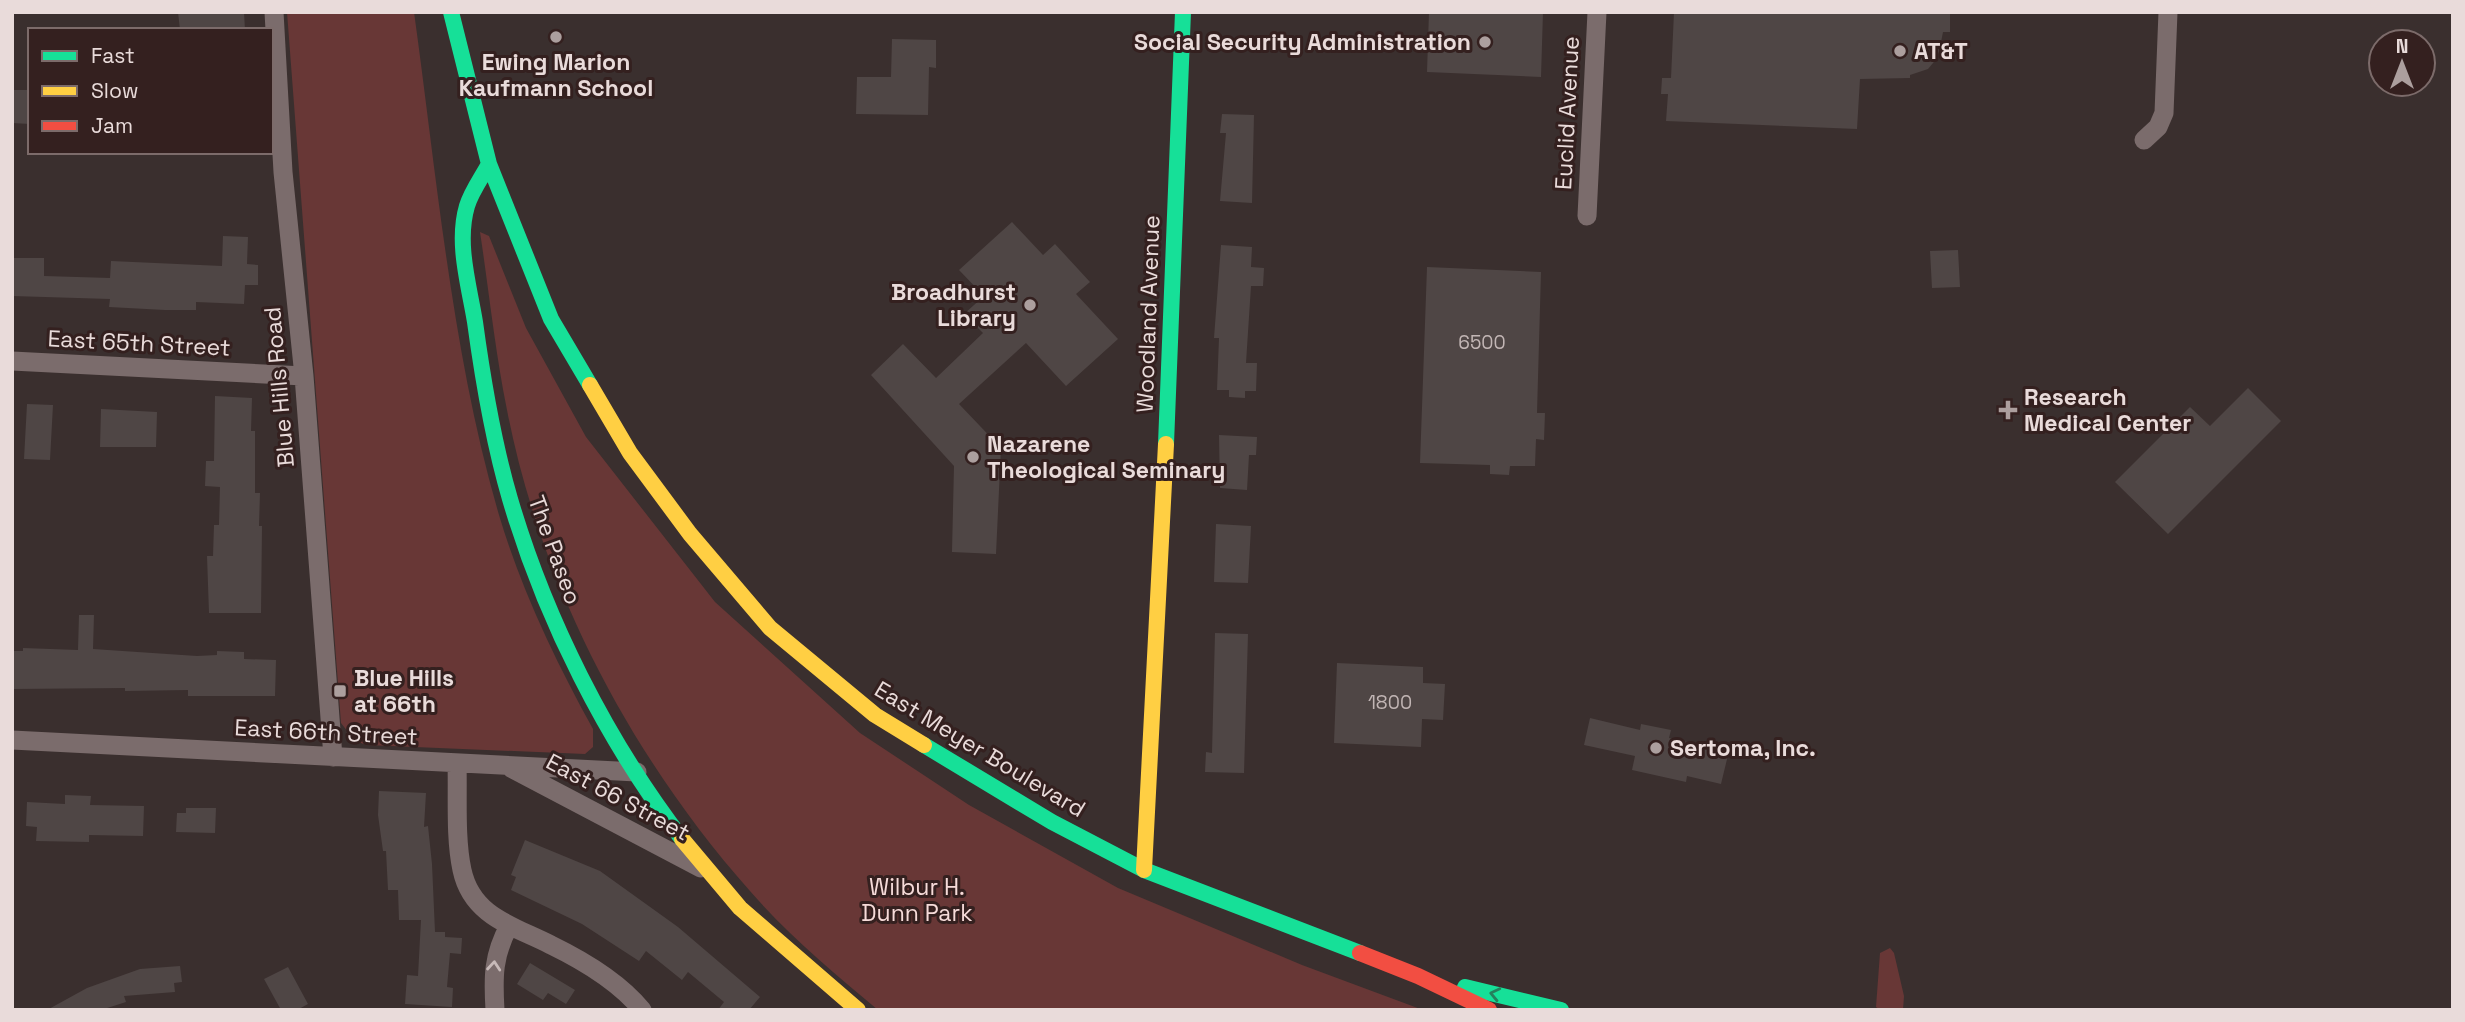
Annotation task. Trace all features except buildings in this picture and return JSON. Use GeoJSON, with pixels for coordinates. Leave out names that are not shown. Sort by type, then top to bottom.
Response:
{"type":"FeatureCollection","features":[{"type":"Feature","properties":{"kind":"main road"},"geometry":{"type":"LineString","coordinates":[[451,12],[489,163]]}},
{"type":"Feature","properties":{"kind":"main road","name":"Woodland Avenue"},"geometry":{"type":"LineString","coordinates":[[1144,870],[1166,442],[1183,12]]}},
{"type":"Feature","properties":{"kind":"main road","name":"The Paseo"},"geometry":{"type":"LineString","coordinates":[[489,163],[467,205],[462,236],[498,449],[520,531],[548,603],[637,772],[706,871],[792,955],[858,1010]]}},
{"type":"Feature","properties":{"kind":"main road","name":"East Meyer Boulevard"},"geometry":{"type":"LineString","coordinates":[[489,163],[551,319],[630,453],[690,534],[770,628],[875,715],[1052,822],[1144,870],[1418,976],[1489,1010]]}},
{"type":"Feature","properties":{"kind":"main road","name":"East Meyer Boulevard"},"geometry":{"type":"LineString","coordinates":[[1418,976],[1561,1010]]}},
{"type":"Feature","properties":{"kind":"street","name":"Blue Hills Road"},"geometry":{"type":"LineString","coordinates":[[274,12],[283,172],[304,376],[332,757]]}},
{"type":"Feature","properties":{"kind":"street","name":"Euclid Avenue"},"geometry":{"type":"LineString","coordinates":[[1587,216],[1597,12]]}},
{"type":"Feature","properties":{"kind":"street"},"geometry":{"type":"LineString","coordinates":[[2144,140],[2158,127],[2164,113],[2168,12]]}},
{"type":"Feature","properties":{"kind":"street","name":"East 65th Street"},"geometry":{"type":"LineString","coordinates":[[12,361],[304,376]]}},
{"type":"Feature","properties":{"kind":"street","name":"East 66th Street"},"geometry":{"type":"LineString","coordinates":[[12,740],[637,772]]}},
{"type":"Feature","properties":{"kind":"street"},"geometry":{"type":"LineString","coordinates":[[457,763],[461,871],[476,904],[493,919],[553,945],[617,985],[642,1010]]}},
{"type":"Feature","properties":{"kind":"street","name":"East 66 Street"},"geometry":{"type":"LineString","coordinates":[[508,766],[706,871]]}},
{"type":"Feature","properties":{"kind":"street"},"geometry":{"type":"LineString","coordinates":[[495,1010],[492,973],[495,952],[509,926]]}},
{"type":"Feature","properties":{"kind":"green space"},"geometry":{"type":"Polygon","coordinates":[[[287,12],[414,12],[447,265],[469,392],[483,454],[499,515],[528,597],[565,677],[593,729],[593,747],[585,754],[367,745],[355,741],[341,723],[287,12]]]}},
{"type":"Feature","properties":{"kind":"green space","name":"Wilbur H. Dunn Park"},"geometry":{"type":"Polygon","coordinates":[[[480,232],[489,236],[526,328],[586,437],[715,602],[860,733],[969,805],[1118,888],[1302,965],[1423,1010],[878,1010],[780,923],[707,839],[630,726],[597,666],[567,604],[522,476],[503,388],[480,232]]]}},
{"type":"Feature","properties":{"kind":"green space"},"geometry":{"type":"Polygon","coordinates":[[[1890,948],[1894,953],[1904,996],[1903,1010],[1880,1010],[1876,1007],[1880,953],[1890,948]]]}},
{"type":"Feature","properties":{"kind":"traffic: fast"},"geometry":{"type":"LineString","coordinates":[[451,12],[489,164],[551,319],[590,385]]}},
{"type":"Feature","properties":{"kind":"traffic: fast"},"geometry":{"type":"LineString","coordinates":[[1166,444],[1183,12]]}},
{"type":"Feature","properties":{"kind":"traffic: fast"},"geometry":{"type":"LineString","coordinates":[[489,164],[467,206],[463,249],[489,411],[510,499],[541,588],[581,676],[628,761],[682,839]]}},
{"type":"Feature","properties":{"kind":"traffic: fast"},"geometry":{"type":"LineString","coordinates":[[924,745],[1052,822],[1144,870],[1360,953]]}},
{"type":"Feature","properties":{"kind":"traffic: fast"},"geometry":{"type":"LineString","coordinates":[[1465,987],[1561,1010]]}},
{"type":"Feature","properties":{"kind":"traffic: slow"},"geometry":{"type":"LineString","coordinates":[[590,385],[630,453],[690,534],[770,628],[875,715],[924,745]]}},
{"type":"Feature","properties":{"kind":"traffic: slow"},"geometry":{"type":"LineString","coordinates":[[1144,870],[1166,444]]}},
{"type":"Feature","properties":{"kind":"traffic: slow"},"geometry":{"type":"LineString","coordinates":[[682,839],[740,908],[858,1010]]}},
{"type":"Feature","properties":{"kind":"traffic: jam"},"geometry":{"type":"LineString","coordinates":[[1360,953],[1418,976],[1489,1010]]}},
{"type":"Feature","properties":{"kind":"place","name":"Ewing Marion Kaufmann School"},"geometry":{"type":"Point","coordinates":[556,37]}},
{"type":"Feature","properties":{"kind":"place","name":"Social Security Administration"},"geometry":{"type":"Point","coordinates":[1485,42]}},
{"type":"Feature","properties":{"kind":"place","name":"AT&T"},"geometry":{"type":"Point","coordinates":[1900,51]}},
{"type":"Feature","properties":{"kind":"place","name":"Broadhurst Library"},"geometry":{"type":"Point","coordinates":[1030,305]}},
{"type":"Feature","properties":{"kind":"place","name":"Research Medical Center"},"geometry":{"type":"Point","coordinates":[2008,410]}},
{"type":"Feature","properties":{"kind":"place","name":"Nazarene Theological Seminary"},"geometry":{"type":"Point","coordinates":[973,457]}},
{"type":"Feature","properties":{"kind":"place","name":"Blue Hills at 66th"},"geometry":{"type":"Point","coordinates":[340,691]}},
{"type":"Feature","properties":{"kind":"place","name":"Sertoma, Inc."},"geometry":{"type":"Point","coordinates":[1656,748]}}]}
